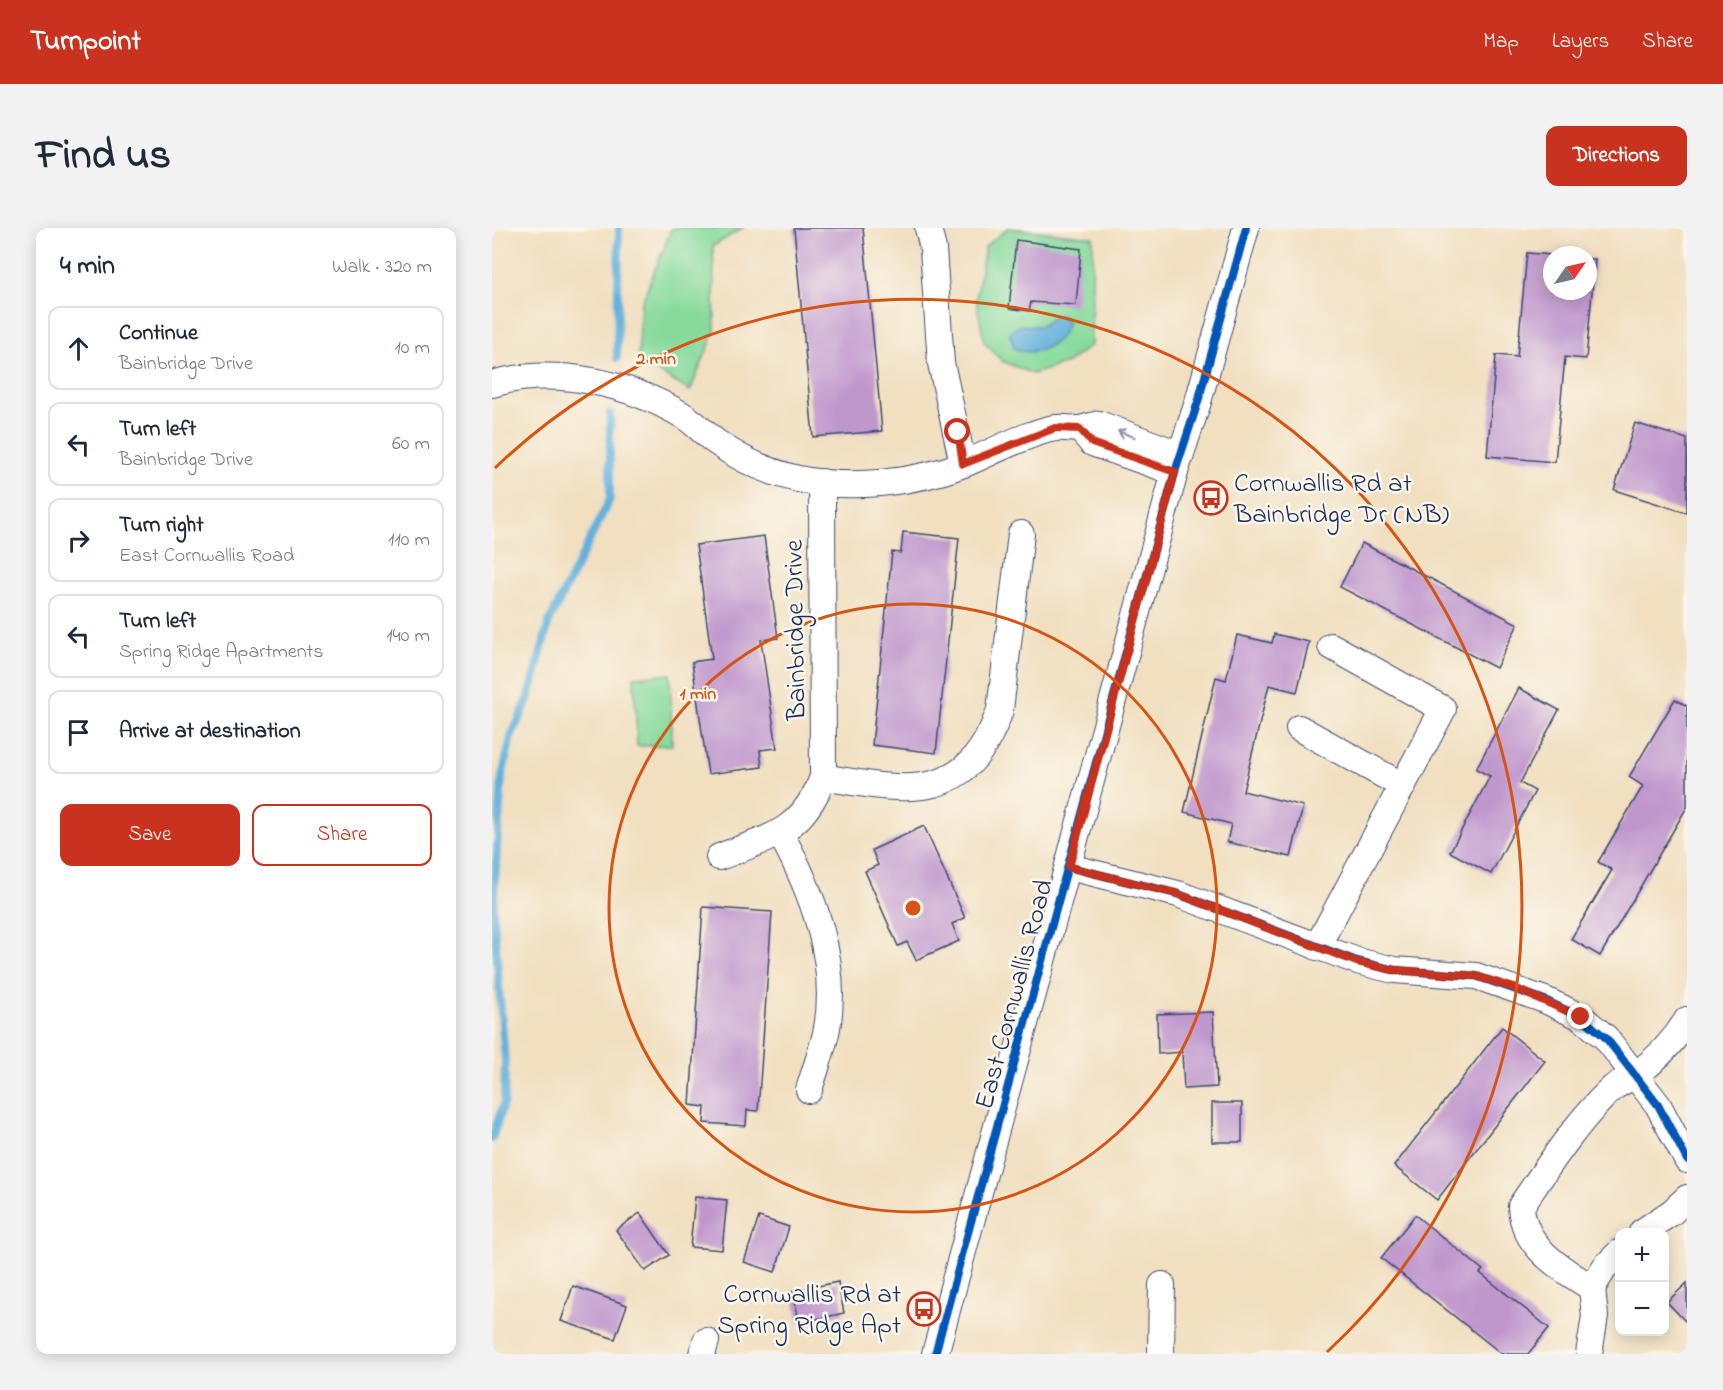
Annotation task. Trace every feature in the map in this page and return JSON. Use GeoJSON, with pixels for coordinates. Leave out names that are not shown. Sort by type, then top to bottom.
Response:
{"type":"FeatureCollection","features":[{"type":"Feature","properties":{"kind":"street"},"geometry":{"type":"LineString","coordinates":[[928,228],[933,249],[941,363],[963,464]]}},
{"type":"Feature","properties":{"kind":"street","name":"East Cornwallis Road"},"geometry":{"type":"LineString","coordinates":[[938,1353],[1178,464],[1246,228]]}},
{"type":"Feature","properties":{"kind":"street"},"geometry":{"type":"LineString","coordinates":[[492,384],[507,380],[566,378],[627,389],[645,395],[686,418],[740,458],[768,471],[822,482],[890,481],[943,471],[1055,428],[1080,429],[1092,443],[1178,464]]}},
{"type":"Feature","properties":{"kind":"street","name":"Bainbridge Drive"},"geometry":{"type":"LineString","coordinates":[[719,857],[792,826],[814,799],[823,777],[822,482]]}},
{"type":"Feature","properties":{"kind":"street"},"geometry":{"type":"LineString","coordinates":[[823,777],[876,786],[917,788],[939,784],[960,773],[979,751],[992,731],[999,710],[1021,534]]}},
{"type":"Feature","properties":{"kind":"street"},"geometry":{"type":"LineString","coordinates":[[1317,947],[1443,710],[1331,646]]}},
{"type":"Feature","properties":{"kind":"street"},"geometry":{"type":"LineString","coordinates":[[1299,728],[1402,786]]}},
{"type":"Feature","properties":{"kind":"street"},"geometry":{"type":"LineString","coordinates":[[780,833],[807,888],[828,962],[830,991],[827,1028],[809,1090]]}},
{"type":"Feature","properties":{"kind":"street"},"geometry":{"type":"LineString","coordinates":[[1069,867],[1178,894],[1357,962],[1394,970],[1476,976],[1545,1000],[1581,1017],[1606,1038],[1636,1075],[1658,1105],[1687,1160]]}},
{"type":"Feature","properties":{"kind":"street"},"geometry":{"type":"LineString","coordinates":[[1592,1288],[1556,1265],[1530,1238],[1522,1222],[1521,1206],[1594,1108],[1614,1087],[1636,1075],[1677,1037],[1687,1020]]}},
{"type":"Feature","properties":{"kind":"street"},"geometry":{"type":"LineString","coordinates":[[1648,1228],[1687,1198]]}},
{"type":"Feature","properties":{"kind":"street"},"geometry":{"type":"LineString","coordinates":[[1589,1354],[1595,1316],[1592,1288],[1605,1267],[1615,1257]]}},
{"type":"Feature","properties":{"kind":"street"},"geometry":{"type":"LineString","coordinates":[[1161,1354],[1162,1285]]}},
{"type":"Feature","properties":{"kind":"green space"},"geometry":{"type":"Polygon","coordinates":[[[672,228],[743,228],[713,246],[715,331],[690,391],[638,360],[641,304],[672,228]]]}},
{"type":"Feature","properties":{"kind":"green space"},"geometry":{"type":"Polygon","coordinates":[[[1008,228],[1093,237],[1091,345],[1067,363],[1033,374],[1002,361],[984,342],[976,299],[985,247],[1008,228]]]}},
{"type":"Feature","properties":{"kind":"green space"},"geometry":{"type":"Polygon","coordinates":[[[670,674],[672,745],[637,746],[634,677],[670,674]]]}},
{"type":"Feature","properties":{"kind":"water"},"geometry":{"type":"Polygon","coordinates":[[[1057,315],[1063,316],[1067,322],[1065,330],[1054,343],[1030,352],[1014,348],[1010,334],[1013,329],[1020,325],[1041,326],[1057,315]]]}},
{"type":"Feature","properties":{"kind":"building"},"geometry":{"type":"Polygon","coordinates":[[[794,228],[863,228],[882,431],[813,437],[794,228]]]}},
{"type":"Feature","properties":{"kind":"building"},"geometry":{"type":"Polygon","coordinates":[[[1016,240],[1081,249],[1076,305],[1031,302],[1029,311],[1009,308],[1016,240]]]}},
{"type":"Feature","properties":{"kind":"building"},"geometry":{"type":"Polygon","coordinates":[[[1527,253],[1543,254],[1543,300],[1591,300],[1586,359],[1565,357],[1555,462],[1487,456],[1496,355],[1517,357],[1527,253]]]}},
{"type":"Feature","properties":{"kind":"building"},"geometry":{"type":"Polygon","coordinates":[[[1635,423],[1687,439],[1687,513],[1614,490],[1635,423]]]}},
{"type":"Feature","properties":{"kind":"building"},"geometry":{"type":"Polygon","coordinates":[[[903,532],[959,538],[936,753],[872,745],[892,552],[901,553],[903,532]]]}},
{"type":"Feature","properties":{"kind":"building"},"geometry":{"type":"Polygon","coordinates":[[[764,536],[778,638],[761,640],[777,748],[760,750],[762,767],[708,774],[692,662],[712,659],[696,545],[764,536]]]}},
{"type":"Feature","properties":{"kind":"building"},"geometry":{"type":"Polygon","coordinates":[[[1362,543],[1518,624],[1496,668],[1340,587],[1362,543]]]}},
{"type":"Feature","properties":{"kind":"building"},"geometry":{"type":"Polygon","coordinates":[[[1274,634],[1309,642],[1297,692],[1269,685],[1243,791],[1303,806],[1291,857],[1227,842],[1231,824],[1184,812],[1216,677],[1226,680],[1237,635],[1272,643],[1274,634]]]}},
{"type":"Feature","properties":{"kind":"building"},"geometry":{"type":"Polygon","coordinates":[[[1519,688],[1559,710],[1520,783],[1535,791],[1491,874],[1450,852],[1490,776],[1476,769],[1519,688]]]}},
{"type":"Feature","properties":{"kind":"building"},"geometry":{"type":"Polygon","coordinates":[[[1675,699],[1687,706],[1687,807],[1600,956],[1571,939],[1612,870],[1598,862],[1643,786],[1629,777],[1675,699]]]}},
{"type":"Feature","properties":{"kind":"building"},"geometry":{"type":"Polygon","coordinates":[[[924,826],[965,918],[952,924],[959,941],[916,960],[907,942],[898,946],[865,871],[878,865],[872,850],[924,826]]]}},
{"type":"Feature","properties":{"kind":"building"},"geometry":{"type":"Polygon","coordinates":[[[703,907],[772,912],[758,1111],[747,1110],[746,1126],[704,1123],[705,1107],[690,1105],[703,907]]]}},
{"type":"Feature","properties":{"kind":"building"},"geometry":{"type":"Polygon","coordinates":[[[1213,1012],[1217,1087],[1184,1089],[1182,1052],[1158,1054],[1157,1014],[1213,1012]]]}},
{"type":"Feature","properties":{"kind":"building"},"geometry":{"type":"Polygon","coordinates":[[[1502,1027],[1545,1061],[1437,1200],[1394,1166],[1502,1027]]]}},
{"type":"Feature","properties":{"kind":"building"},"geometry":{"type":"Polygon","coordinates":[[[1212,1103],[1242,1103],[1242,1142],[1212,1142],[1212,1103]]]}},
{"type":"Feature","properties":{"kind":"building"},"geometry":{"type":"Polygon","coordinates":[[[695,1197],[727,1200],[722,1250],[690,1247],[695,1197]]]}},
{"type":"Feature","properties":{"kind":"building"},"geometry":{"type":"Polygon","coordinates":[[[640,1213],[669,1255],[645,1271],[616,1230],[640,1213]]]}},
{"type":"Feature","properties":{"kind":"building"},"geometry":{"type":"Polygon","coordinates":[[[1415,1215],[1483,1270],[1480,1273],[1549,1328],[1528,1354],[1502,1354],[1381,1258],[1415,1215]]]}},
{"type":"Feature","properties":{"kind":"building"},"geometry":{"type":"Polygon","coordinates":[[[759,1217],[789,1227],[775,1272],[744,1262],[759,1217]]]}},
{"type":"Feature","properties":{"kind":"building"},"geometry":{"type":"Polygon","coordinates":[[[838,1282],[844,1313],[799,1323],[793,1291],[838,1282]]]}},
{"type":"Feature","properties":{"kind":"building"},"geometry":{"type":"Polygon","coordinates":[[[1687,1283],[1687,1323],[1669,1304],[1669,1300],[1687,1283]]]}},
{"type":"Feature","properties":{"kind":"building"},"geometry":{"type":"Polygon","coordinates":[[[573,1286],[627,1305],[615,1339],[561,1321],[573,1286]]]}},
{"type":"Feature","properties":{"kind":"waterway"},"geometry":{"type":"LineString","coordinates":[[617,358],[619,228]]}},
{"type":"Feature","properties":{"kind":"waterway"},"geometry":{"type":"LineString","coordinates":[[492,1139],[504,1102],[505,1062],[493,909],[502,777],[511,737],[529,697],[549,622],[610,499],[610,413]]}},
{"type":"Feature","properties":{"kind":"cycle path"},"geometry":{"type":"LineString","coordinates":[[935,1354],[1175,472],[1198,402],[1246,228]]}},
{"type":"Feature","properties":{"kind":"cycle path"},"geometry":{"type":"LineString","coordinates":[[1069,867],[1178,894],[1357,961],[1394,970],[1476,976],[1545,1000],[1581,1017],[1606,1038],[1658,1105],[1687,1160]]}},
{"type":"Feature","properties":{"kind":"place","name":"Cornwallis Rd at Bainbridge Dr (NB)"},"geometry":{"type":"Point","coordinates":[1211,498]}},
{"type":"Feature","properties":{"kind":"place","name":"Cornwallis Rd at Spring Ridge Apt"},"geometry":{"type":"Point","coordinates":[924,1309]}},
{"type":"Feature","properties":{"kind":"route"},"geometry":{"type":"LineString","coordinates":[[958,432],[963,464],[1055,428],[1080,429],[1092,443],[1175,472],[1069,867],[1178,894],[1357,962],[1394,970],[1476,976],[1545,1000],[1581,1017]]}}]}
